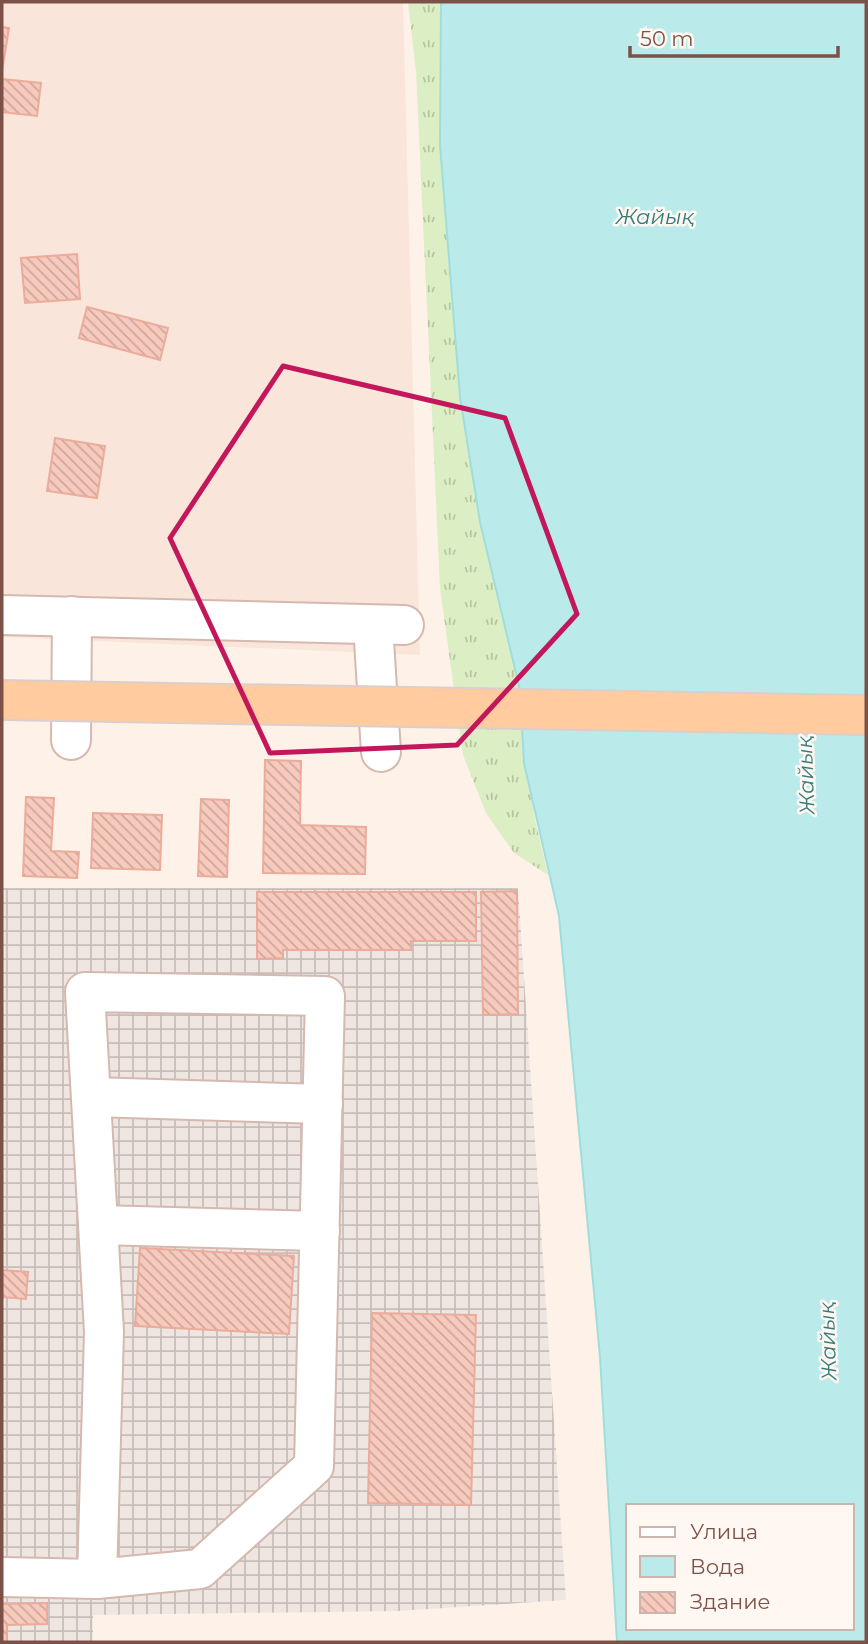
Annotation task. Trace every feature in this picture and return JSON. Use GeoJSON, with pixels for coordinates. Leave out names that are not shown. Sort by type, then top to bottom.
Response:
{"type":"FeatureCollection","features":[{"type":"Feature","properties":{"kind":"main road"},"geometry":{"type":"LineString","coordinates":[[2,699],[866,715]]}},
{"type":"Feature","properties":{"kind":"lane"},"geometry":{"type":"LineString","coordinates":[[2,615],[388,625],[381,752]]}},
{"type":"Feature","properties":{"kind":"lane"},"geometry":{"type":"LineString","coordinates":[[71,740],[72,617]]}},
{"type":"Feature","properties":{"kind":"lane"},"geometry":{"type":"LineString","coordinates":[[2,1577],[97,1579],[201,1569],[314,1466],[325,996],[85,992],[104,1332],[97,1579]]}},
{"type":"Feature","properties":{"kind":"lane"},"geometry":{"type":"LineString","coordinates":[[92,1097],[323,1104]]}},
{"type":"Feature","properties":{"kind":"lane"},"geometry":{"type":"LineString","coordinates":[[99,1225],[320,1231]]}},
{"type":"Feature","properties":{"kind":"highlighted area"},"geometry":{"type":"Polygon","coordinates":[[[283,366],[505,418],[577,614],[457,745],[270,753],[170,538],[283,366]]]}},
{"type":"Feature","properties":{"kind":"shaded area"},"geometry":{"type":"Polygon","coordinates":[[[2,2],[403,2],[420,655],[2,637],[2,2]]]}},
{"type":"Feature","properties":{"kind":"shaded area"},"geometry":{"type":"Polygon","coordinates":[[[2,888],[518,888],[566,1600],[398,1611],[93,1615],[93,1642],[2,1642],[2,888]]]}},
{"type":"Feature","properties":{"kind":"green space"},"geometry":{"type":"Polygon","coordinates":[[[408,2],[441,2],[440,145],[460,397],[480,522],[520,690],[535,819],[548,875],[514,853],[486,813],[463,755],[440,588],[416,72],[408,2]]]}},
{"type":"Feature","properties":{"kind":"water","name":"Жайық"},"geometry":{"type":"Polygon","coordinates":[[[441,2],[866,2],[866,1642],[617,1642],[600,1357],[559,916],[524,763],[520,690],[480,522],[460,397],[440,145],[441,2]]]}},
{"type":"Feature","properties":{"kind":"building"},"geometry":{"type":"Polygon","coordinates":[[[2,27],[9,28],[2,71],[2,27]]]}},
{"type":"Feature","properties":{"kind":"building"},"geometry":{"type":"Polygon","coordinates":[[[2,79],[41,83],[37,116],[2,112],[2,79]]]}},
{"type":"Feature","properties":{"kind":"building"},"geometry":{"type":"Polygon","coordinates":[[[77,254],[80,299],[25,303],[21,258],[77,254]]]}},
{"type":"Feature","properties":{"kind":"building"},"geometry":{"type":"Polygon","coordinates":[[[87,307],[168,328],[160,360],[79,338],[87,307]]]}},
{"type":"Feature","properties":{"kind":"building"},"geometry":{"type":"Polygon","coordinates":[[[55,438],[105,446],[97,498],[47,491],[55,438]]]}},
{"type":"Feature","properties":{"kind":"building"},"geometry":{"type":"Polygon","coordinates":[[[265,760],[301,761],[300,825],[366,827],[365,874],[263,873],[265,760]]]}},
{"type":"Feature","properties":{"kind":"building"},"geometry":{"type":"Polygon","coordinates":[[[26,797],[54,798],[51,851],[79,852],[77,878],[23,876],[26,797]]]}},
{"type":"Feature","properties":{"kind":"building"},"geometry":{"type":"Polygon","coordinates":[[[201,799],[229,800],[227,877],[198,876],[201,799]]]}},
{"type":"Feature","properties":{"kind":"building"},"geometry":{"type":"Polygon","coordinates":[[[93,813],[162,815],[160,870],[91,868],[93,813]]]}},
{"type":"Feature","properties":{"kind":"building"},"geometry":{"type":"Polygon","coordinates":[[[517,891],[518,1014],[483,1015],[481,892],[517,891]]]}},
{"type":"Feature","properties":{"kind":"building"},"geometry":{"type":"Polygon","coordinates":[[[257,892],[476,892],[476,941],[411,941],[411,950],[283,950],[283,958],[257,959],[257,892]]]}},
{"type":"Feature","properties":{"kind":"building"},"geometry":{"type":"Polygon","coordinates":[[[140,1248],[294,1256],[289,1334],[135,1326],[140,1248]]]}},
{"type":"Feature","properties":{"kind":"building"},"geometry":{"type":"Polygon","coordinates":[[[2,1270],[28,1272],[26,1299],[2,1297],[2,1270]]]}},
{"type":"Feature","properties":{"kind":"building"},"geometry":{"type":"Polygon","coordinates":[[[372,1313],[476,1315],[471,1505],[368,1503],[372,1313]]]}},
{"type":"Feature","properties":{"kind":"building"},"geometry":{"type":"Polygon","coordinates":[[[47,1603],[47,1624],[7,1625],[7,1642],[2,1642],[2,1604],[47,1603]]]}}]}
